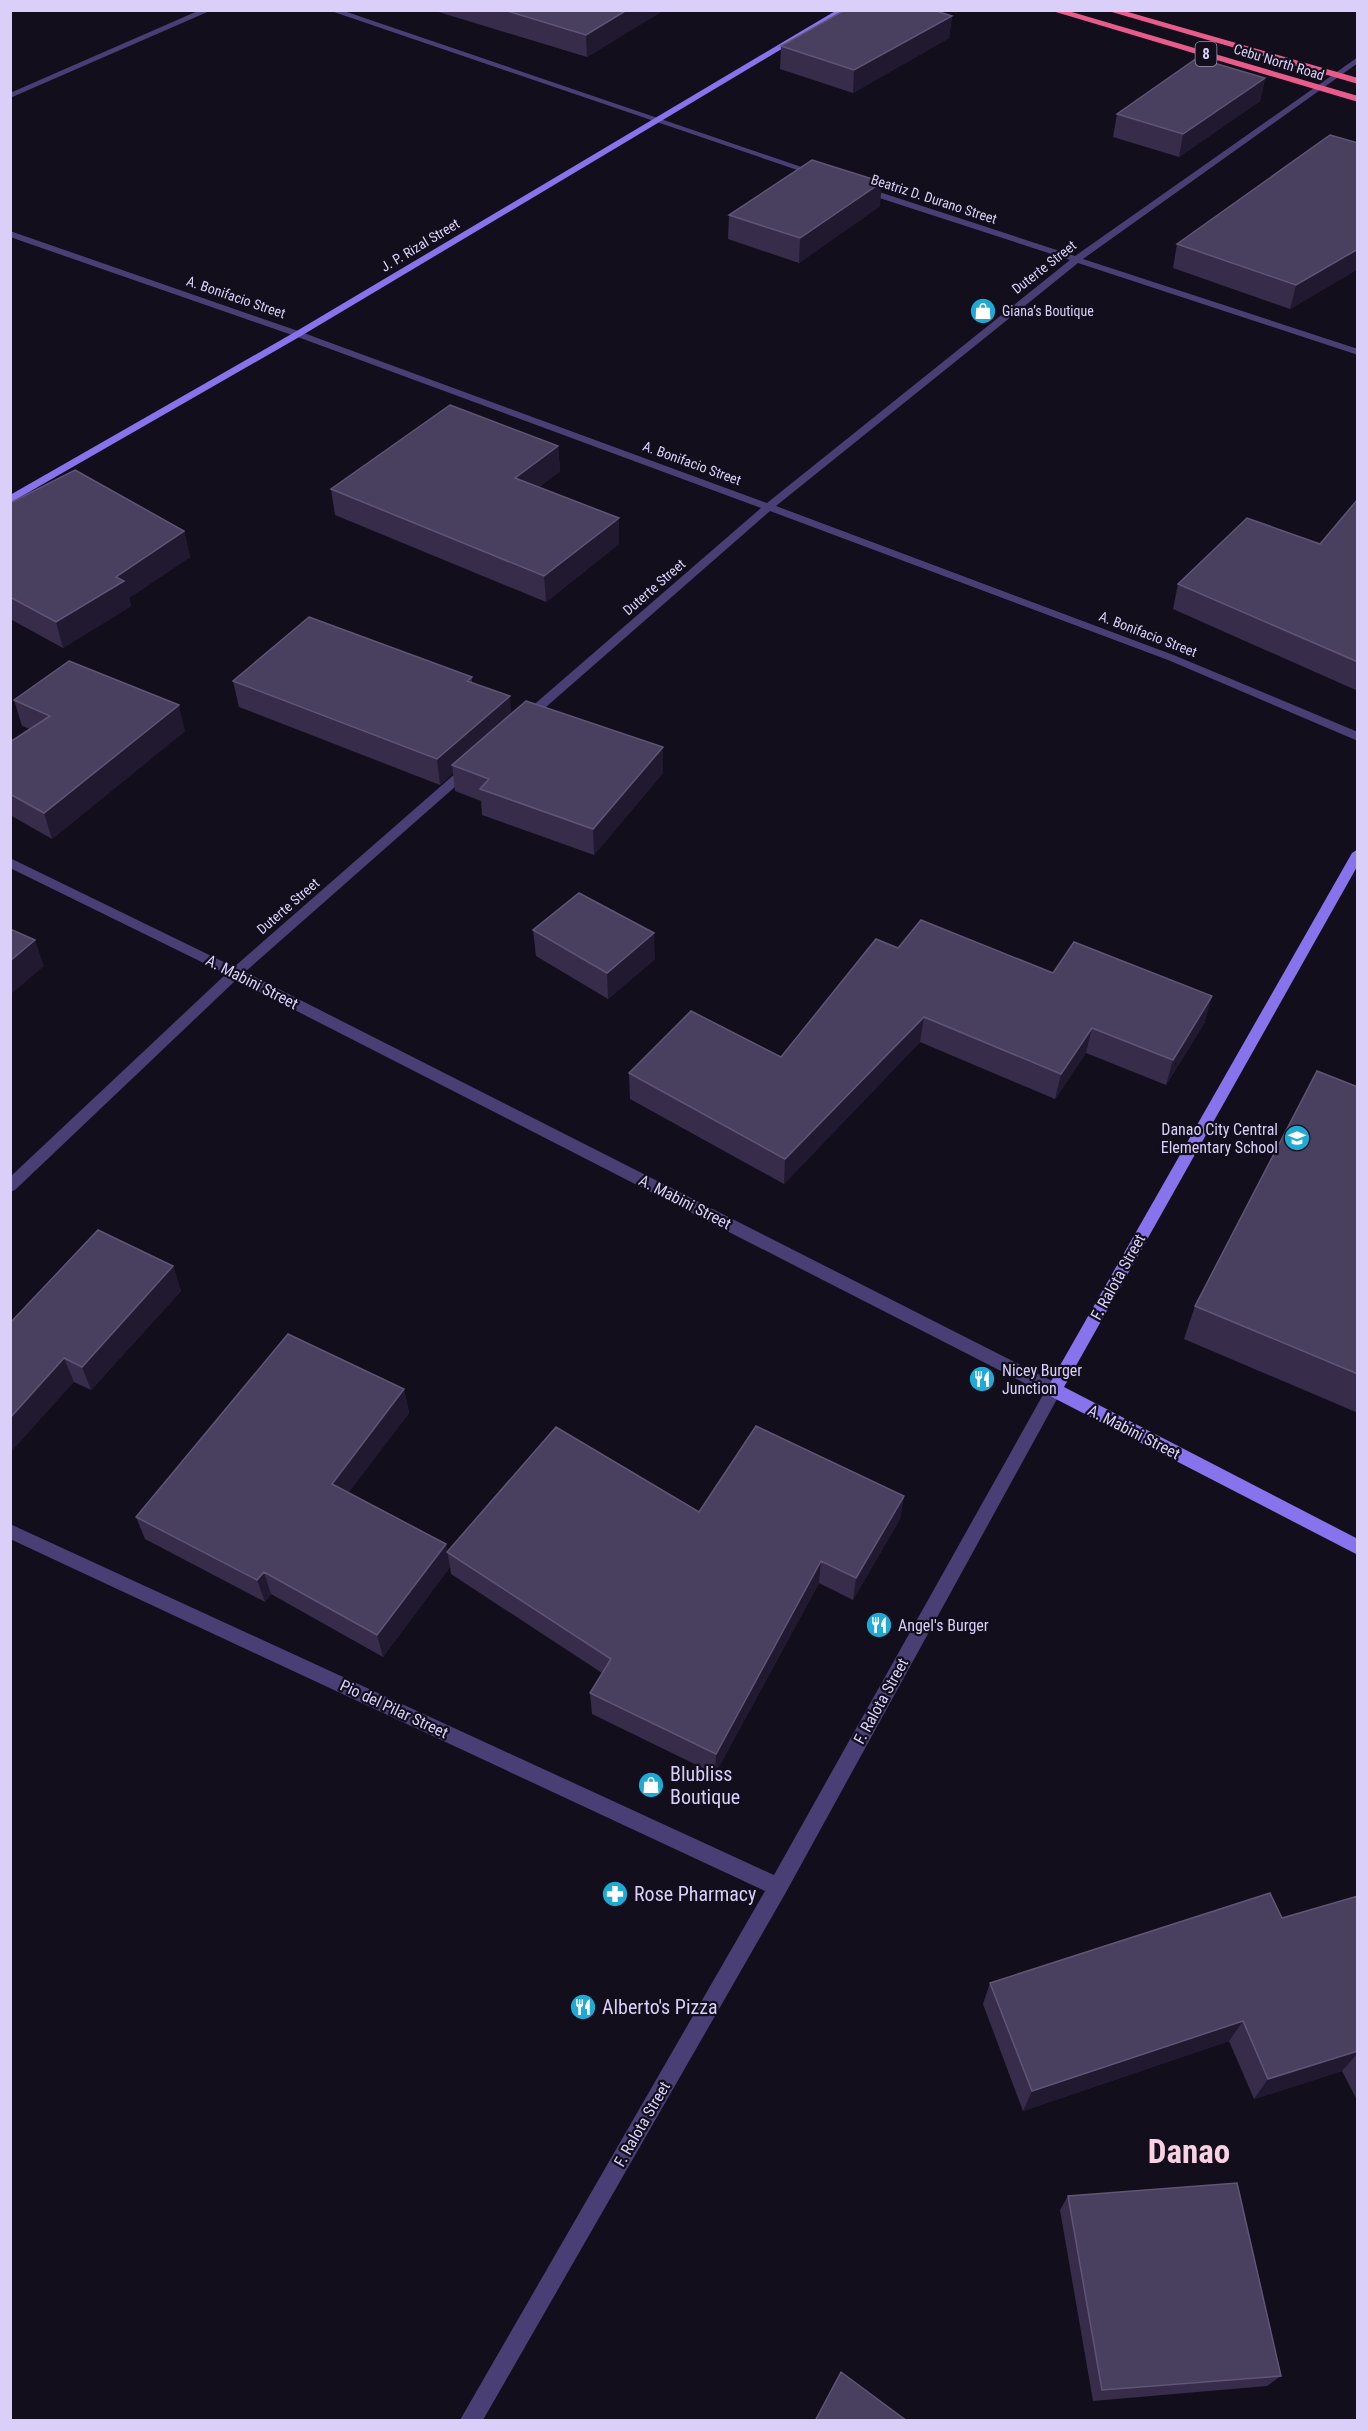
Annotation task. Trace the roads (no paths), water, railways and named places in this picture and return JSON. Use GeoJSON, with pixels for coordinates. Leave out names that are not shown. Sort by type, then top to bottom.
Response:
{"type":"FeatureCollection","features":[{"type":"Feature","properties":{"kind":"highway","name":"Cebu North Road"},"geometry":{"type":"LineString","coordinates":[[1053,10],[1358,99]]}},
{"type":"Feature","properties":{"kind":"highway","name":"Cebu North Road"},"geometry":{"type":"LineString","coordinates":[[1109,10],[1358,81]]}},
{"type":"Feature","properties":{"kind":"street"},"geometry":{"type":"LineString","coordinates":[[10,96],[208,10]]}},
{"type":"Feature","properties":{"kind":"street"},"geometry":{"type":"LineString","coordinates":[[332,10],[826,177]]}},
{"type":"Feature","properties":{"kind":"street","name":"J. P. Rizal Street"},"geometry":{"type":"LineString","coordinates":[[10,500],[298,334],[843,10]]}},
{"type":"Feature","properties":{"kind":"street","name":"Duterte Street"},"geometry":{"type":"LineString","coordinates":[[519,724],[768,507],[1076,260],[1358,59]]}},
{"type":"Feature","properties":{"kind":"street","name":"Beatriz D. Durano Street"},"geometry":{"type":"LineString","coordinates":[[849,185],[1358,352]]}},
{"type":"Feature","properties":{"kind":"street","name":"A. Bonifacio Street"},"geometry":{"type":"LineString","coordinates":[[10,234],[298,334],[768,507],[1172,658],[1358,737]]}},
{"type":"Feature","properties":{"kind":"street","name":"Duterte Street"},"geometry":{"type":"LineString","coordinates":[[10,1186],[235,973],[484,755]]}},
{"type":"Feature","properties":{"kind":"street","name":"F. Ralota Street"},"geometry":{"type":"LineString","coordinates":[[471,2421],[778,1887],[1054,1390],[1358,853]]}},
{"type":"Feature","properties":{"kind":"street","name":"A. Mabini Street"},"geometry":{"type":"LineString","coordinates":[[10,862],[235,973],[1054,1390],[1358,1548]]}},
{"type":"Feature","properties":{"kind":"street","name":"Pio del Pilar Street"},"geometry":{"type":"LineString","coordinates":[[10,1531],[778,1887]]}},
{"type":"Feature","properties":{"kind":"place","name":"Giana’s Boutique"},"geometry":{"type":"Point","coordinates":[983,311]}},
{"type":"Feature","properties":{"kind":"place","name":"Danao City Central Elementary School"},"geometry":{"type":"Point","coordinates":[1297,1138]}},
{"type":"Feature","properties":{"kind":"place","name":"Nicey Burger Junction"},"geometry":{"type":"Point","coordinates":[982,1379]}},
{"type":"Feature","properties":{"kind":"place","name":"Angel's Burger"},"geometry":{"type":"Point","coordinates":[879,1625]}},
{"type":"Feature","properties":{"kind":"place","name":"Blubliss Boutique"},"geometry":{"type":"Point","coordinates":[651,1785]}},
{"type":"Feature","properties":{"kind":"place","name":"Rose Pharmacy"},"geometry":{"type":"Point","coordinates":[615,1894]}},
{"type":"Feature","properties":{"kind":"place","name":"Alberto's Pizza"},"geometry":{"type":"Point","coordinates":[583,2007]}},
{"type":"Feature","properties":{"kind":"district","name":"Danao"},"geometry":{"type":"Point","coordinates":[1189,2151]}}]}
